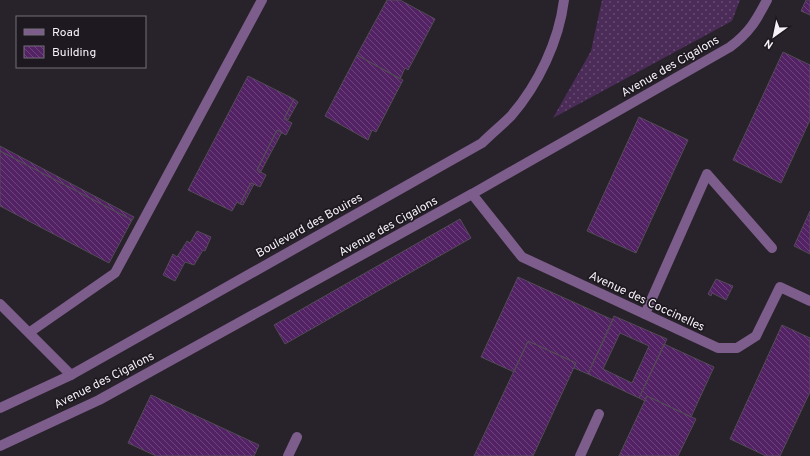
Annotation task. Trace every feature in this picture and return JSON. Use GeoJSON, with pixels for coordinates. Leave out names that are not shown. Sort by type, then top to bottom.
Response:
{"type":"FeatureCollection","features":[{"type":"Feature","properties":{"kind":"street"},"geometry":{"type":"LineString","coordinates":[[30,332],[115,273],[262,0]]}},
{"type":"Feature","properties":{"kind":"street","name":"Boulevard des Bouires"},"geometry":{"type":"LineString","coordinates":[[0,408],[71,375],[482,143],[511,116],[540,74],[555,37],[564,0]]}},
{"type":"Feature","properties":{"kind":"street","name":"Avenue des Cigalons"},"geometry":{"type":"LineString","coordinates":[[0,446],[100,400],[472,194],[730,47],[745,36],[756,22],[767,0]]}},
{"type":"Feature","properties":{"kind":"street"},"geometry":{"type":"LineString","coordinates":[[645,314],[707,174],[772,248]]}},
{"type":"Feature","properties":{"kind":"street","name":"Avenue des Coccinelles"},"geometry":{"type":"LineString","coordinates":[[472,194],[522,258],[718,348],[737,348],[756,336],[780,287],[810,301]]}},
{"type":"Feature","properties":{"kind":"street"},"geometry":{"type":"LineString","coordinates":[[0,304],[30,332],[71,375]]}},
{"type":"Feature","properties":{"kind":"street"},"geometry":{"type":"LineString","coordinates":[[580,456],[599,414]]}},
{"type":"Feature","properties":{"kind":"street"},"geometry":{"type":"LineString","coordinates":[[288,456],[297,437]]}},
{"type":"Feature","properties":{"kind":"shaded area"},"geometry":{"type":"Polygon","coordinates":[[[602,0],[740,0],[732,21],[553,118],[591,51],[602,0]]]}},
{"type":"Feature","properties":{"kind":"building"},"geometry":{"type":"Polygon","coordinates":[[[387,0],[400,0],[435,19],[408,70],[405,68],[400,79],[357,55],[387,0]]]}},
{"type":"Feature","properties":{"kind":"building"},"geometry":{"type":"Polygon","coordinates":[[[806,0],[810,0],[810,15],[801,11],[806,0]]]}},
{"type":"Feature","properties":{"kind":"building"},"geometry":{"type":"Polygon","coordinates":[[[783,52],[810,65],[810,120],[781,183],[733,160],[783,52]]]}},
{"type":"Feature","properties":{"kind":"building"},"geometry":{"type":"Polygon","coordinates":[[[357,55],[403,80],[376,132],[372,130],[368,140],[325,116],[357,55]]]}},
{"type":"Feature","properties":{"kind":"building"},"geometry":{"type":"Polygon","coordinates":[[[248,76],[294,99],[284,119],[292,123],[286,135],[277,130],[257,170],[266,175],[260,187],[251,183],[240,204],[237,202],[232,211],[188,190],[248,76]]]}},
{"type":"Feature","properties":{"kind":"building"},"geometry":{"type":"Polygon","coordinates":[[[294,99],[298,102],[288,120],[284,119],[294,99]]]}},
{"type":"Feature","properties":{"kind":"building"},"geometry":{"type":"Polygon","coordinates":[[[639,117],[688,140],[636,253],[587,231],[639,117]]]}},
{"type":"Feature","properties":{"kind":"building"},"geometry":{"type":"Polygon","coordinates":[[[277,130],[282,132],[260,173],[257,170],[277,130]]]}},
{"type":"Feature","properties":{"kind":"building"},"geometry":{"type":"Polygon","coordinates":[[[0,146],[134,217],[132,220],[0,151],[0,146]]]}},
{"type":"Feature","properties":{"kind":"building"},"geometry":{"type":"Polygon","coordinates":[[[0,151],[132,220],[109,263],[0,206],[0,151]]]}},
{"type":"Feature","properties":{"kind":"building"},"geometry":{"type":"Polygon","coordinates":[[[251,183],[254,184],[243,205],[240,204],[251,183]]]}},
{"type":"Feature","properties":{"kind":"building"},"geometry":{"type":"Polygon","coordinates":[[[810,211],[810,254],[794,246],[810,211]]]}},
{"type":"Feature","properties":{"kind":"building"},"geometry":{"type":"Polygon","coordinates":[[[460,219],[471,238],[285,344],[274,325],[460,219]]]}},
{"type":"Feature","properties":{"kind":"building"},"geometry":{"type":"Polygon","coordinates":[[[197,231],[211,237],[205,251],[203,250],[194,265],[185,262],[175,281],[163,275],[173,254],[177,257],[187,241],[190,243],[197,231]]]}},
{"type":"Feature","properties":{"kind":"building"},"geometry":{"type":"Polygon","coordinates":[[[518,277],[613,320],[588,374],[574,368],[576,363],[528,341],[514,372],[481,357],[518,277]]]}},
{"type":"Feature","properties":{"kind":"building"},"geometry":{"type":"Polygon","coordinates":[[[716,279],[733,286],[726,300],[712,293],[711,296],[708,294],[716,279]]]}},
{"type":"Feature","properties":{"kind":"building"},"geometry":{"type":"Polygon","coordinates":[[[614,316],[667,339],[639,398],[588,374],[614,316]],[[620,333],[603,369],[632,383],[649,346],[620,333]]]}},
{"type":"Feature","properties":{"kind":"building"},"geometry":{"type":"Polygon","coordinates":[[[782,325],[810,338],[810,392],[780,456],[766,456],[730,439],[782,325]]]}},
{"type":"Feature","properties":{"kind":"building"},"geometry":{"type":"Polygon","coordinates":[[[528,341],[576,363],[533,456],[474,456],[528,341]]]}},
{"type":"Feature","properties":{"kind":"building"},"geometry":{"type":"Polygon","coordinates":[[[664,344],[714,367],[691,417],[647,396],[645,401],[639,398],[664,344]]]}},
{"type":"Feature","properties":{"kind":"building"},"geometry":{"type":"Polygon","coordinates":[[[151,395],[259,445],[254,456],[156,456],[128,443],[151,395]]]}},
{"type":"Feature","properties":{"kind":"building"},"geometry":{"type":"Polygon","coordinates":[[[647,396],[696,419],[678,456],[619,456],[647,396]]]}}]}
